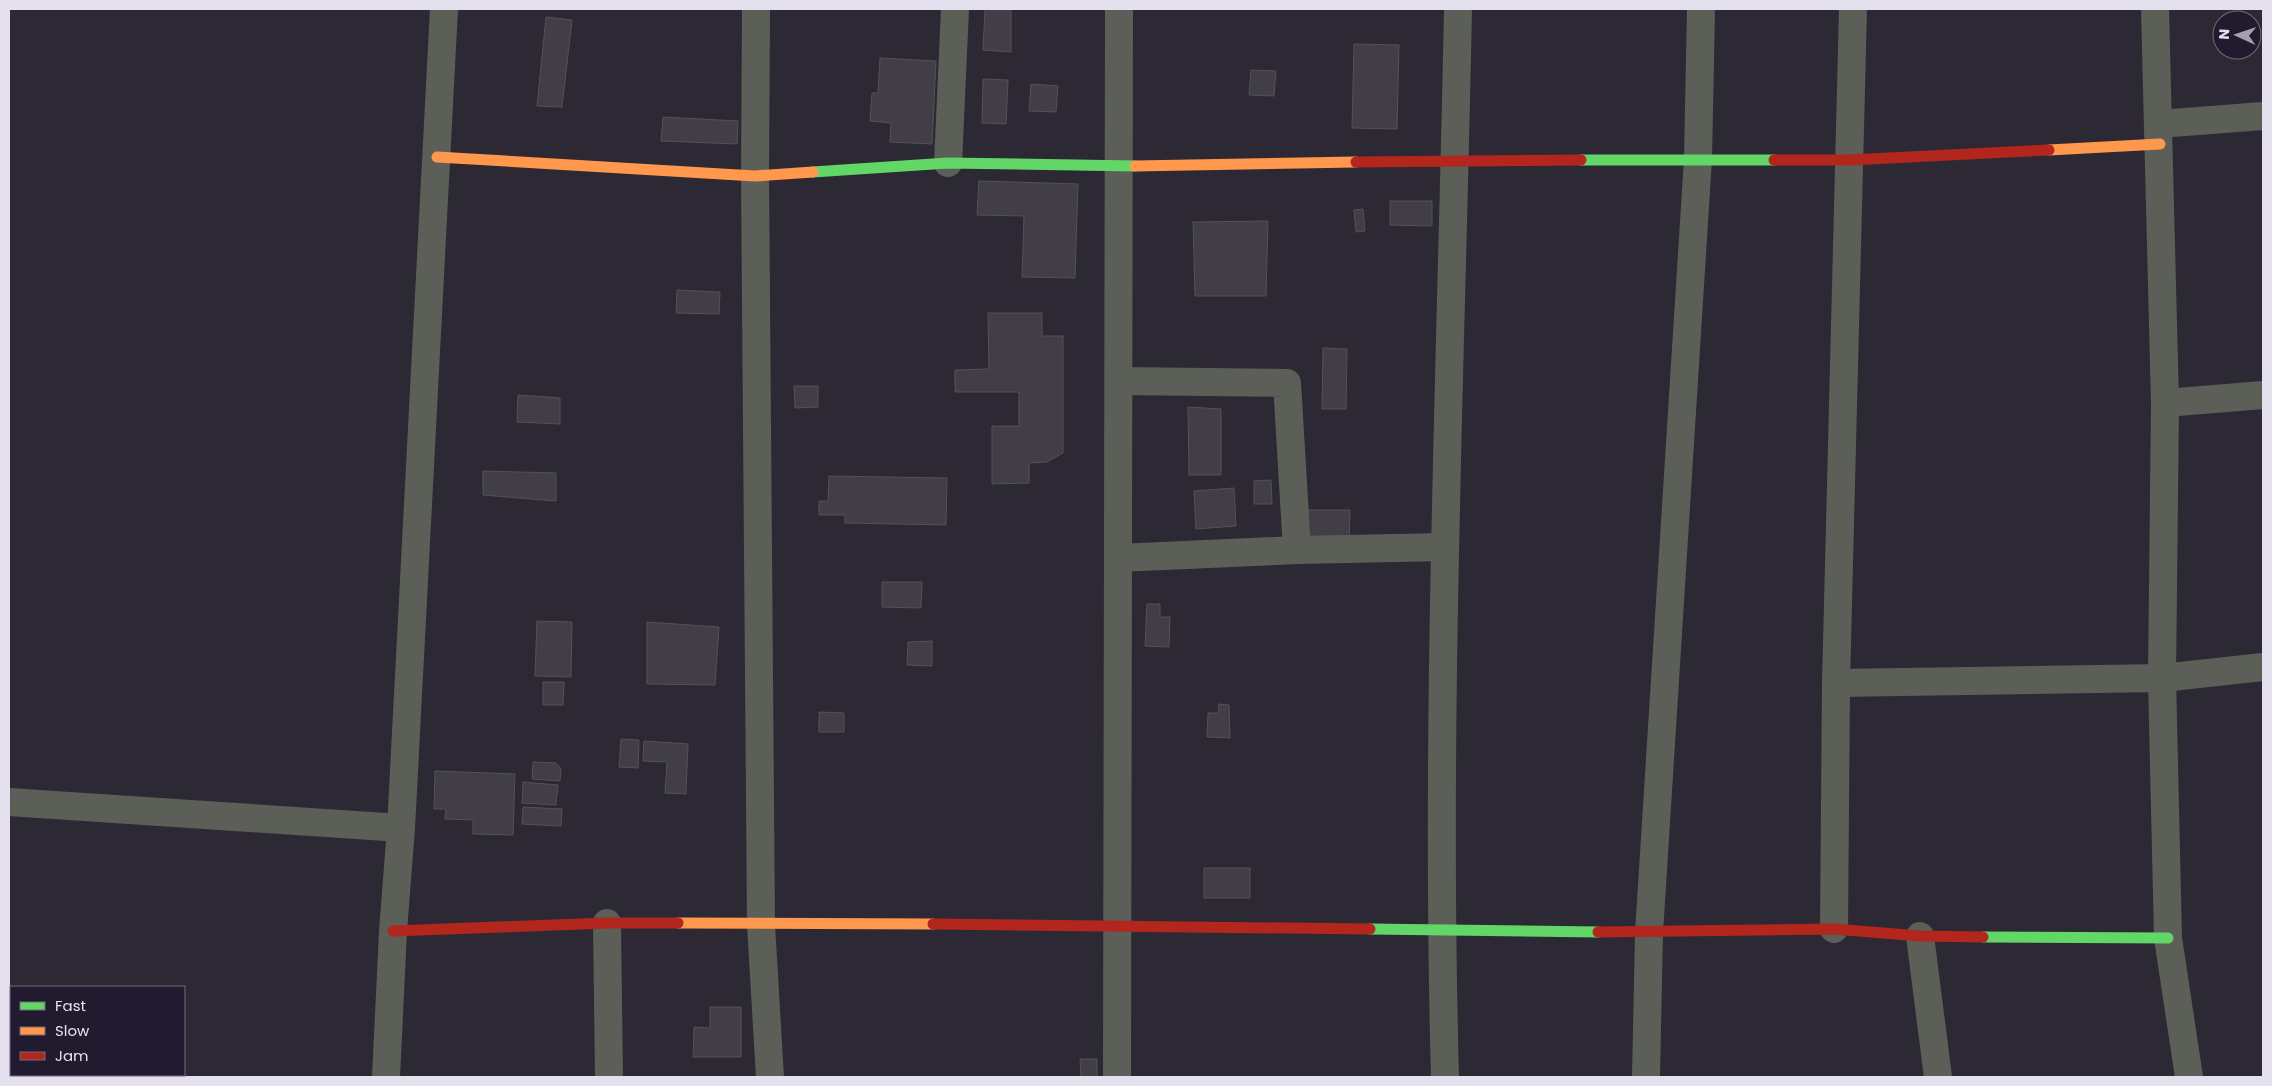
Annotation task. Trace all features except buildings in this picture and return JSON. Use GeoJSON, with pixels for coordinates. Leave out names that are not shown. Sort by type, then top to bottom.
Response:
{"type":"FeatureCollection","features":[{"type":"Feature","properties":{"kind":"street"},"geometry":{"type":"LineString","coordinates":[[386,1077],[444,9]]}},
{"type":"Feature","properties":{"kind":"street"},"geometry":{"type":"LineString","coordinates":[[756,9],[755,176],[760,925],[770,1077]]}},
{"type":"Feature","properties":{"kind":"street"},"geometry":{"type":"LineString","coordinates":[[948,163],[955,9]]}},
{"type":"Feature","properties":{"kind":"street"},"geometry":{"type":"LineString","coordinates":[[1117,1077],[1119,9]]}},
{"type":"Feature","properties":{"kind":"street"},"geometry":{"type":"LineString","coordinates":[[1445,1077],[1441,928],[1445,547],[1458,9]]}},
{"type":"Feature","properties":{"kind":"street"},"geometry":{"type":"LineString","coordinates":[[1646,1077],[1649,933],[1698,159],[1701,9]]}},
{"type":"Feature","properties":{"kind":"street"},"geometry":{"type":"LineString","coordinates":[[1834,929],[1836,682],[1853,9]]}},
{"type":"Feature","properties":{"kind":"street"},"geometry":{"type":"LineString","coordinates":[[2155,9],[2165,404],[2162,678],[2168,938],[2190,1077]]}},
{"type":"Feature","properties":{"kind":"street"},"geometry":{"type":"LineString","coordinates":[[437,157],[755,176],[948,163],[1120,166],[1455,160],[1849,160],[2159,134],[2263,116]]}},
{"type":"Feature","properties":{"kind":"street"},"geometry":{"type":"LineString","coordinates":[[1119,381],[1287,383],[1297,550]]}},
{"type":"Feature","properties":{"kind":"street"},"geometry":{"type":"LineString","coordinates":[[2165,404],[2263,395]]}},
{"type":"Feature","properties":{"kind":"street"},"geometry":{"type":"LineString","coordinates":[[1118,558],[1297,550],[1445,547]]}},
{"type":"Feature","properties":{"kind":"street"},"geometry":{"type":"LineString","coordinates":[[1836,682],[2162,678],[2263,667]]}},
{"type":"Feature","properties":{"kind":"street"},"geometry":{"type":"LineString","coordinates":[[9,802],[401,828]]}},
{"type":"Feature","properties":{"kind":"street"},"geometry":{"type":"LineString","coordinates":[[393,931],[607,923],[1116,925],[1441,928],[1649,933],[1834,929],[1920,936],[2168,938]]}},
{"type":"Feature","properties":{"kind":"street"},"geometry":{"type":"LineString","coordinates":[[607,923],[609,1077]]}},
{"type":"Feature","properties":{"kind":"street"},"geometry":{"type":"LineString","coordinates":[[1920,936],[1938,1077]]}},
{"type":"Feature","properties":{"kind":"traffic: fast"},"geometry":{"type":"LineString","coordinates":[[1581,160],[1774,160]]}},
{"type":"Feature","properties":{"kind":"traffic: fast"},"geometry":{"type":"LineString","coordinates":[[813,172],[948,163],[1135,166]]}},
{"type":"Feature","properties":{"kind":"traffic: fast"},"geometry":{"type":"LineString","coordinates":[[1370,929],[1598,932]]}},
{"type":"Feature","properties":{"kind":"traffic: fast"},"geometry":{"type":"LineString","coordinates":[[1983,937],[2168,938]]}},
{"type":"Feature","properties":{"kind":"traffic: slow"},"geometry":{"type":"LineString","coordinates":[[2049,150],[2160,144]]}},
{"type":"Feature","properties":{"kind":"traffic: slow"},"geometry":{"type":"LineString","coordinates":[[437,157],[755,176],[813,172]]}},
{"type":"Feature","properties":{"kind":"traffic: slow"},"geometry":{"type":"LineString","coordinates":[[1135,166],[1356,162]]}},
{"type":"Feature","properties":{"kind":"traffic: slow"},"geometry":{"type":"LineString","coordinates":[[678,923],[933,924]]}},
{"type":"Feature","properties":{"kind":"traffic: jam"},"geometry":{"type":"LineString","coordinates":[[1774,160],[1849,160],[2049,150]]}},
{"type":"Feature","properties":{"kind":"traffic: jam"},"geometry":{"type":"LineString","coordinates":[[1356,162],[1581,160]]}},
{"type":"Feature","properties":{"kind":"traffic: jam"},"geometry":{"type":"LineString","coordinates":[[393,931],[607,923],[678,923]]}},
{"type":"Feature","properties":{"kind":"traffic: jam"},"geometry":{"type":"LineString","coordinates":[[933,924],[1370,929]]}},
{"type":"Feature","properties":{"kind":"traffic: jam"},"geometry":{"type":"LineString","coordinates":[[1598,932],[1834,929],[1920,936],[1983,937]]}}]}
